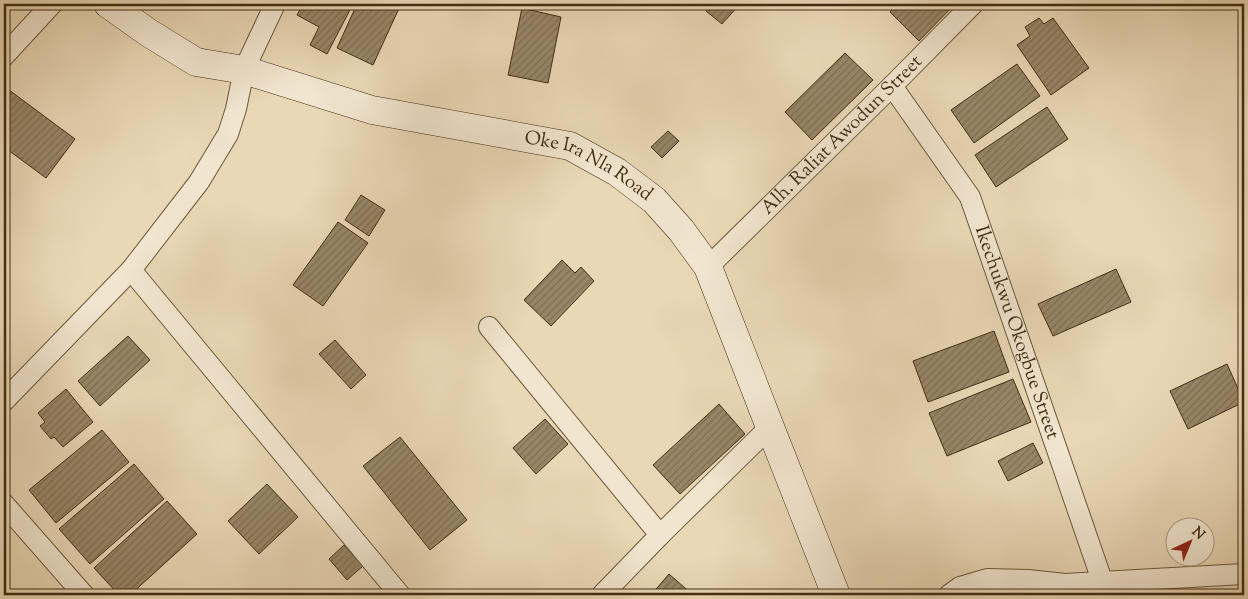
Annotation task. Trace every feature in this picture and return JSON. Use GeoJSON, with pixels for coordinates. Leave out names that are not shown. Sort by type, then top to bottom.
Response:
{"type":"FeatureCollection","features":[{"type":"Feature","properties":{"kind":"street"},"geometry":{"type":"LineString","coordinates":[[4,56],[52,4]]}},
{"type":"Feature","properties":{"kind":"street","name":"Oke Ira Nla Road"},"geometry":{"type":"LineString","coordinates":[[108,4],[148,33],[196,62],[244,70],[372,110],[570,146],[617,172],[654,200],[681,230],[708,267],[836,595]]}},
{"type":"Feature","properties":{"kind":"street"},"geometry":{"type":"LineString","coordinates":[[4,401],[130,270],[200,182],[228,134],[236,109],[244,70],[275,4]]}},
{"type":"Feature","properties":{"kind":"street","name":"Alh. Raliat Awodun Street"},"geometry":{"type":"LineString","coordinates":[[708,267],[973,4]]}},
{"type":"Feature","properties":{"kind":"street","name":"Ikechukwu Okogbue Street"},"geometry":{"type":"LineString","coordinates":[[892,86],[970,196],[1105,588]]}},
{"type":"Feature","properties":{"kind":"street"},"geometry":{"type":"LineString","coordinates":[[130,270],[400,595]]}},
{"type":"Feature","properties":{"kind":"street"},"geometry":{"type":"LineString","coordinates":[[489,327],[660,535]]}},
{"type":"Feature","properties":{"kind":"street"},"geometry":{"type":"LineString","coordinates":[[602,595],[770,427]]}},
{"type":"Feature","properties":{"kind":"street"},"geometry":{"type":"LineString","coordinates":[[4,504],[84,595]]}},
{"type":"Feature","properties":{"kind":"street"},"geometry":{"type":"LineString","coordinates":[[949,595],[960,587],[987,579],[1028,580],[1105,588],[1244,574]]}},
{"type":"Feature","properties":{"kind":"building"},"geometry":{"type":"Polygon","coordinates":[[[303,4],[353,4],[327,54],[310,45],[319,27],[297,15],[303,4]]]}},
{"type":"Feature","properties":{"kind":"building"},"geometry":{"type":"Polygon","coordinates":[[[357,4],[401,4],[373,65],[337,48],[357,4]]]}},
{"type":"Feature","properties":{"kind":"building"},"geometry":{"type":"Polygon","coordinates":[[[712,4],[740,4],[722,24],[706,11],[712,4]]]}},
{"type":"Feature","properties":{"kind":"building"},"geometry":{"type":"Polygon","coordinates":[[[898,4],[955,4],[919,41],[890,12],[898,4]]]}},
{"type":"Feature","properties":{"kind":"building"},"geometry":{"type":"Polygon","coordinates":[[[522,8],[561,17],[548,83],[508,75],[522,8]]]}},
{"type":"Feature","properties":{"kind":"building"},"geometry":{"type":"Polygon","coordinates":[[[1039,18],[1044,24],[1053,18],[1089,68],[1051,95],[1017,45],[1030,36],[1025,27],[1039,18]]]}},
{"type":"Feature","properties":{"kind":"building"},"geometry":{"type":"Polygon","coordinates":[[[845,53],[873,80],[812,140],[785,112],[845,53]]]}},
{"type":"Feature","properties":{"kind":"building"},"geometry":{"type":"Polygon","coordinates":[[[1017,64],[1040,96],[974,143],[951,110],[1017,64]]]}},
{"type":"Feature","properties":{"kind":"building"},"geometry":{"type":"Polygon","coordinates":[[[5,87],[75,139],[46,178],[4,147],[5,87]]]}},
{"type":"Feature","properties":{"kind":"building"},"geometry":{"type":"Polygon","coordinates":[[[1047,107],[1068,139],[996,187],[975,155],[1047,107]]]}},
{"type":"Feature","properties":{"kind":"building"},"geometry":{"type":"Polygon","coordinates":[[[668,131],[679,141],[662,158],[651,147],[668,131]]]}},
{"type":"Feature","properties":{"kind":"building"},"geometry":{"type":"Polygon","coordinates":[[[361,195],[385,210],[369,236],[345,220],[361,195]]]}},
{"type":"Feature","properties":{"kind":"building"},"geometry":{"type":"Polygon","coordinates":[[[338,222],[368,243],[323,306],[293,285],[338,222]]]}},
{"type":"Feature","properties":{"kind":"building"},"geometry":{"type":"Polygon","coordinates":[[[562,260],[575,273],[581,267],[594,281],[551,326],[524,300],[562,260]]]}},
{"type":"Feature","properties":{"kind":"building"},"geometry":{"type":"Polygon","coordinates":[[[1116,269],[1131,302],[1053,336],[1038,304],[1116,269]]]}},
{"type":"Feature","properties":{"kind":"building"},"geometry":{"type":"Polygon","coordinates":[[[994,331],[1009,372],[928,402],[913,361],[994,331]]]}},
{"type":"Feature","properties":{"kind":"building"},"geometry":{"type":"Polygon","coordinates":[[[128,336],[150,360],[100,406],[78,381],[128,336]]]}},
{"type":"Feature","properties":{"kind":"building"},"geometry":{"type":"Polygon","coordinates":[[[335,340],[366,375],[351,389],[319,354],[335,340]]]}},
{"type":"Feature","properties":{"kind":"building"},"geometry":{"type":"Polygon","coordinates":[[[1227,364],[1244,402],[1188,429],[1170,391],[1227,364]]]}},
{"type":"Feature","properties":{"kind":"building"},"geometry":{"type":"Polygon","coordinates":[[[1013,379],[1031,422],[947,456],[929,413],[1013,379]]]}},
{"type":"Feature","properties":{"kind":"building"},"geometry":{"type":"Polygon","coordinates":[[[66,389],[93,422],[63,447],[54,437],[51,439],[40,426],[45,422],[38,413],[66,389]]]}},
{"type":"Feature","properties":{"kind":"building"},"geometry":{"type":"Polygon","coordinates":[[[719,404],[745,434],[680,494],[653,465],[719,404]]]}},
{"type":"Feature","properties":{"kind":"building"},"geometry":{"type":"Polygon","coordinates":[[[545,419],[568,444],[536,474],[513,448],[545,419]]]}},
{"type":"Feature","properties":{"kind":"building"},"geometry":{"type":"Polygon","coordinates":[[[102,430],[129,462],[56,523],[29,490],[102,430]]]}},
{"type":"Feature","properties":{"kind":"building"},"geometry":{"type":"Polygon","coordinates":[[[400,437],[467,520],[430,550],[363,466],[400,437]]]}},
{"type":"Feature","properties":{"kind":"building"},"geometry":{"type":"Polygon","coordinates":[[[1033,443],[1043,463],[1008,481],[998,461],[1033,443]]]}},
{"type":"Feature","properties":{"kind":"building"},"geometry":{"type":"Polygon","coordinates":[[[134,464],[164,499],[90,564],[59,529],[134,464]]]}},
{"type":"Feature","properties":{"kind":"building"},"geometry":{"type":"Polygon","coordinates":[[[267,484],[298,517],[259,554],[228,521],[267,484]]]}},
{"type":"Feature","properties":{"kind":"building"},"geometry":{"type":"Polygon","coordinates":[[[167,501],[197,534],[130,595],[119,595],[94,568],[167,501]]]}},
{"type":"Feature","properties":{"kind":"building"},"geometry":{"type":"Polygon","coordinates":[[[344,545],[363,566],[347,580],[329,559],[344,545]]]}},
{"type":"Feature","properties":{"kind":"building"},"geometry":{"type":"Polygon","coordinates":[[[669,574],[693,595],[651,595],[669,574]]]}}]}
